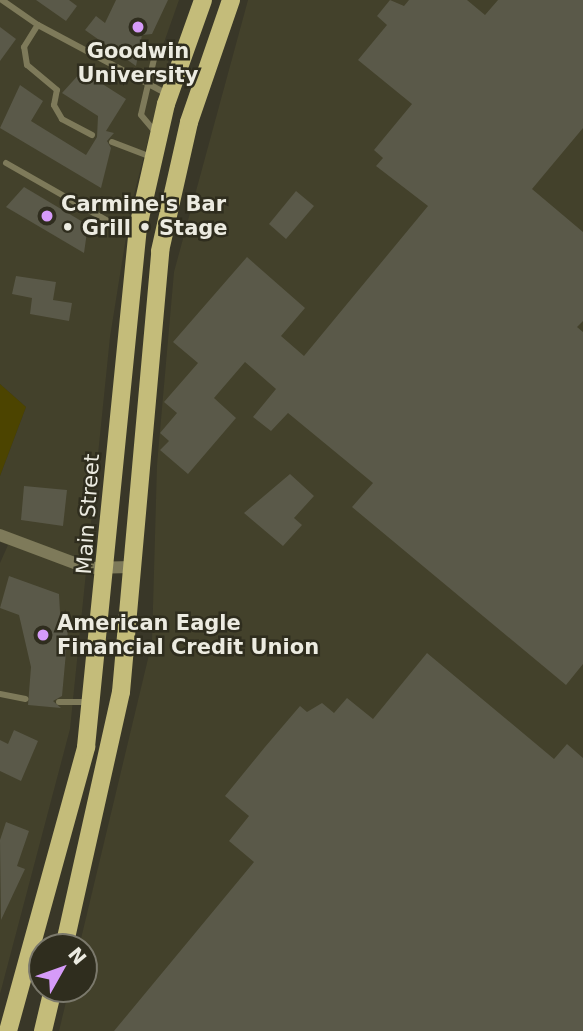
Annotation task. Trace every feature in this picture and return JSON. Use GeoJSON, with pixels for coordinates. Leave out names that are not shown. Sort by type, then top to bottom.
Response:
{"type":"FeatureCollection","features":[{"type":"Feature","properties":{"kind":"main road","name":"Main Street"},"geometry":{"type":"LineString","coordinates":[[8,1031],[86,747],[107,569],[129,287],[158,134],[169,94],[203,0]]}},
{"type":"Feature","properties":{"kind":"main road"},"geometry":{"type":"LineString","coordinates":[[67,933],[111,751],[132,567],[160,251],[188,122],[231,0]]}},
{"type":"Feature","properties":{"kind":"main road"},"geometry":{"type":"LineString","coordinates":[[86,747],[111,751]]}},
{"type":"Feature","properties":{"kind":"main road"},"geometry":{"type":"LineString","coordinates":[[43,1031],[50,1003]]}},
{"type":"Feature","properties":{"kind":"street"},"geometry":{"type":"LineString","coordinates":[[0,535],[88,568],[132,567]]}},
{"type":"Feature","properties":{"kind":"lane"},"geometry":{"type":"LineString","coordinates":[[2,0],[38,25],[169,94]]}},
{"type":"Feature","properties":{"kind":"lane"},"geometry":{"type":"LineString","coordinates":[[38,25],[24,47],[27,65],[57,90],[54,106],[62,119],[92,135]]}},
{"type":"Feature","properties":{"kind":"lane"},"geometry":{"type":"LineString","coordinates":[[154,59],[146,84],[141,115],[158,134]]}},
{"type":"Feature","properties":{"kind":"lane"},"geometry":{"type":"LineString","coordinates":[[112,142],[152,158]]}},
{"type":"Feature","properties":{"kind":"lane"},"geometry":{"type":"LineString","coordinates":[[6,163],[111,223]]}},
{"type":"Feature","properties":{"kind":"lane"},"geometry":{"type":"LineString","coordinates":[[0,694],[26,699]]}},
{"type":"Feature","properties":{"kind":"lane"},"geometry":{"type":"LineString","coordinates":[[59,702],[93,703]]}},
{"type":"Feature","properties":{"kind":"shaded area"},"geometry":{"type":"Polygon","coordinates":[[[0,0],[179,0],[161,51],[170,55],[131,206],[110,337],[70,729],[0,994],[0,563],[8,545],[0,542],[0,476],[26,407],[0,384],[0,0]]]}},
{"type":"Feature","properties":{"kind":"shaded area"},"geometry":{"type":"Polygon","coordinates":[[[248,0],[583,0],[583,1031],[59,1031],[66,1003],[98,1003],[98,933],[82,933],[152,642],[157,465],[174,272],[248,0]]]}},
{"type":"Feature","properties":{"kind":"shaded area"},"geometry":{"type":"Polygon","coordinates":[[[0,384],[26,407],[0,476],[0,384]]]}},
{"type":"Feature","properties":{"kind":"building"},"geometry":{"type":"Polygon","coordinates":[[[36,0],[69,0],[77,6],[66,21],[36,0]]]}},
{"type":"Feature","properties":{"kind":"building"},"geometry":{"type":"Polygon","coordinates":[[[116,0],[168,0],[152,34],[142,35],[136,66],[85,30],[96,16],[105,23],[116,0]]]}},
{"type":"Feature","properties":{"kind":"building"},"geometry":{"type":"Polygon","coordinates":[[[390,0],[404,6],[409,0],[467,0],[485,15],[498,0],[583,0],[583,128],[532,189],[583,232],[583,321],[577,327],[583,332],[583,664],[566,685],[352,507],[373,483],[288,413],[271,431],[253,417],[276,389],[245,362],[214,398],[236,418],[188,474],[160,450],[169,441],[160,433],[177,413],[164,402],[198,363],[173,342],[247,257],[305,308],[281,336],[304,356],[428,206],[376,166],[383,158],[374,150],[412,104],[358,60],[387,25],[377,16],[390,0]]]}},
{"type":"Feature","properties":{"kind":"building"},"geometry":{"type":"Polygon","coordinates":[[[0,27],[16,39],[0,61],[0,27]]]}},
{"type":"Feature","properties":{"kind":"building"},"geometry":{"type":"Polygon","coordinates":[[[82,71],[126,99],[106,131],[114,133],[107,141],[111,148],[101,188],[0,128],[20,85],[43,101],[31,121],[86,155],[97,137],[98,116],[62,93],[82,71]]]}},
{"type":"Feature","properties":{"kind":"building","name":"Carmine's Bar • Grill • Stage"},"geometry":{"type":"Polygon","coordinates":[[[24,187],[88,225],[84,253],[6,207],[24,187]]]}},
{"type":"Feature","properties":{"kind":"building"},"geometry":{"type":"Polygon","coordinates":[[[296,191],[314,206],[286,239],[269,224],[296,191]]]}},
{"type":"Feature","properties":{"kind":"building"},"geometry":{"type":"Polygon","coordinates":[[[16,276],[56,282],[53,300],[72,303],[69,321],[30,314],[32,298],[12,294],[16,276]]]}},
{"type":"Feature","properties":{"kind":"building"},"geometry":{"type":"Polygon","coordinates":[[[290,474],[314,496],[294,518],[302,525],[283,546],[244,513],[290,474]]]}},
{"type":"Feature","properties":{"kind":"building"},"geometry":{"type":"Polygon","coordinates":[[[24,486],[67,490],[63,526],[21,520],[24,486]]]}},
{"type":"Feature","properties":{"kind":"building"},"geometry":{"type":"Polygon","coordinates":[[[9,576],[59,594],[61,630],[68,630],[62,696],[53,701],[61,708],[28,705],[31,667],[19,615],[0,608],[9,576]]]}},
{"type":"Feature","properties":{"kind":"building"},"geometry":{"type":"Polygon","coordinates":[[[427,653],[554,759],[567,744],[583,758],[583,1031],[114,1031],[254,862],[229,841],[249,816],[225,796],[265,747],[300,706],[307,712],[322,703],[334,713],[347,698],[373,719],[427,653]]]}},
{"type":"Feature","properties":{"kind":"building"},"geometry":{"type":"Polygon","coordinates":[[[14,730],[38,741],[21,781],[0,771],[0,740],[8,744],[14,730]]]}},
{"type":"Feature","properties":{"kind":"building"},"geometry":{"type":"Polygon","coordinates":[[[6,822],[29,831],[17,866],[25,869],[1,920],[0,840],[6,822]]]}},
{"type":"Feature","properties":{"kind":"place","name":"Goodwin University"},"geometry":{"type":"Point","coordinates":[138,27]}},
{"type":"Feature","properties":{"kind":"place","name":"Carmine's Bar • Grill • Stage"},"geometry":{"type":"Point","coordinates":[47,216]}},
{"type":"Feature","properties":{"kind":"place","name":"American Eagle Financial Credit Union"},"geometry":{"type":"Point","coordinates":[43,635]}}]}
